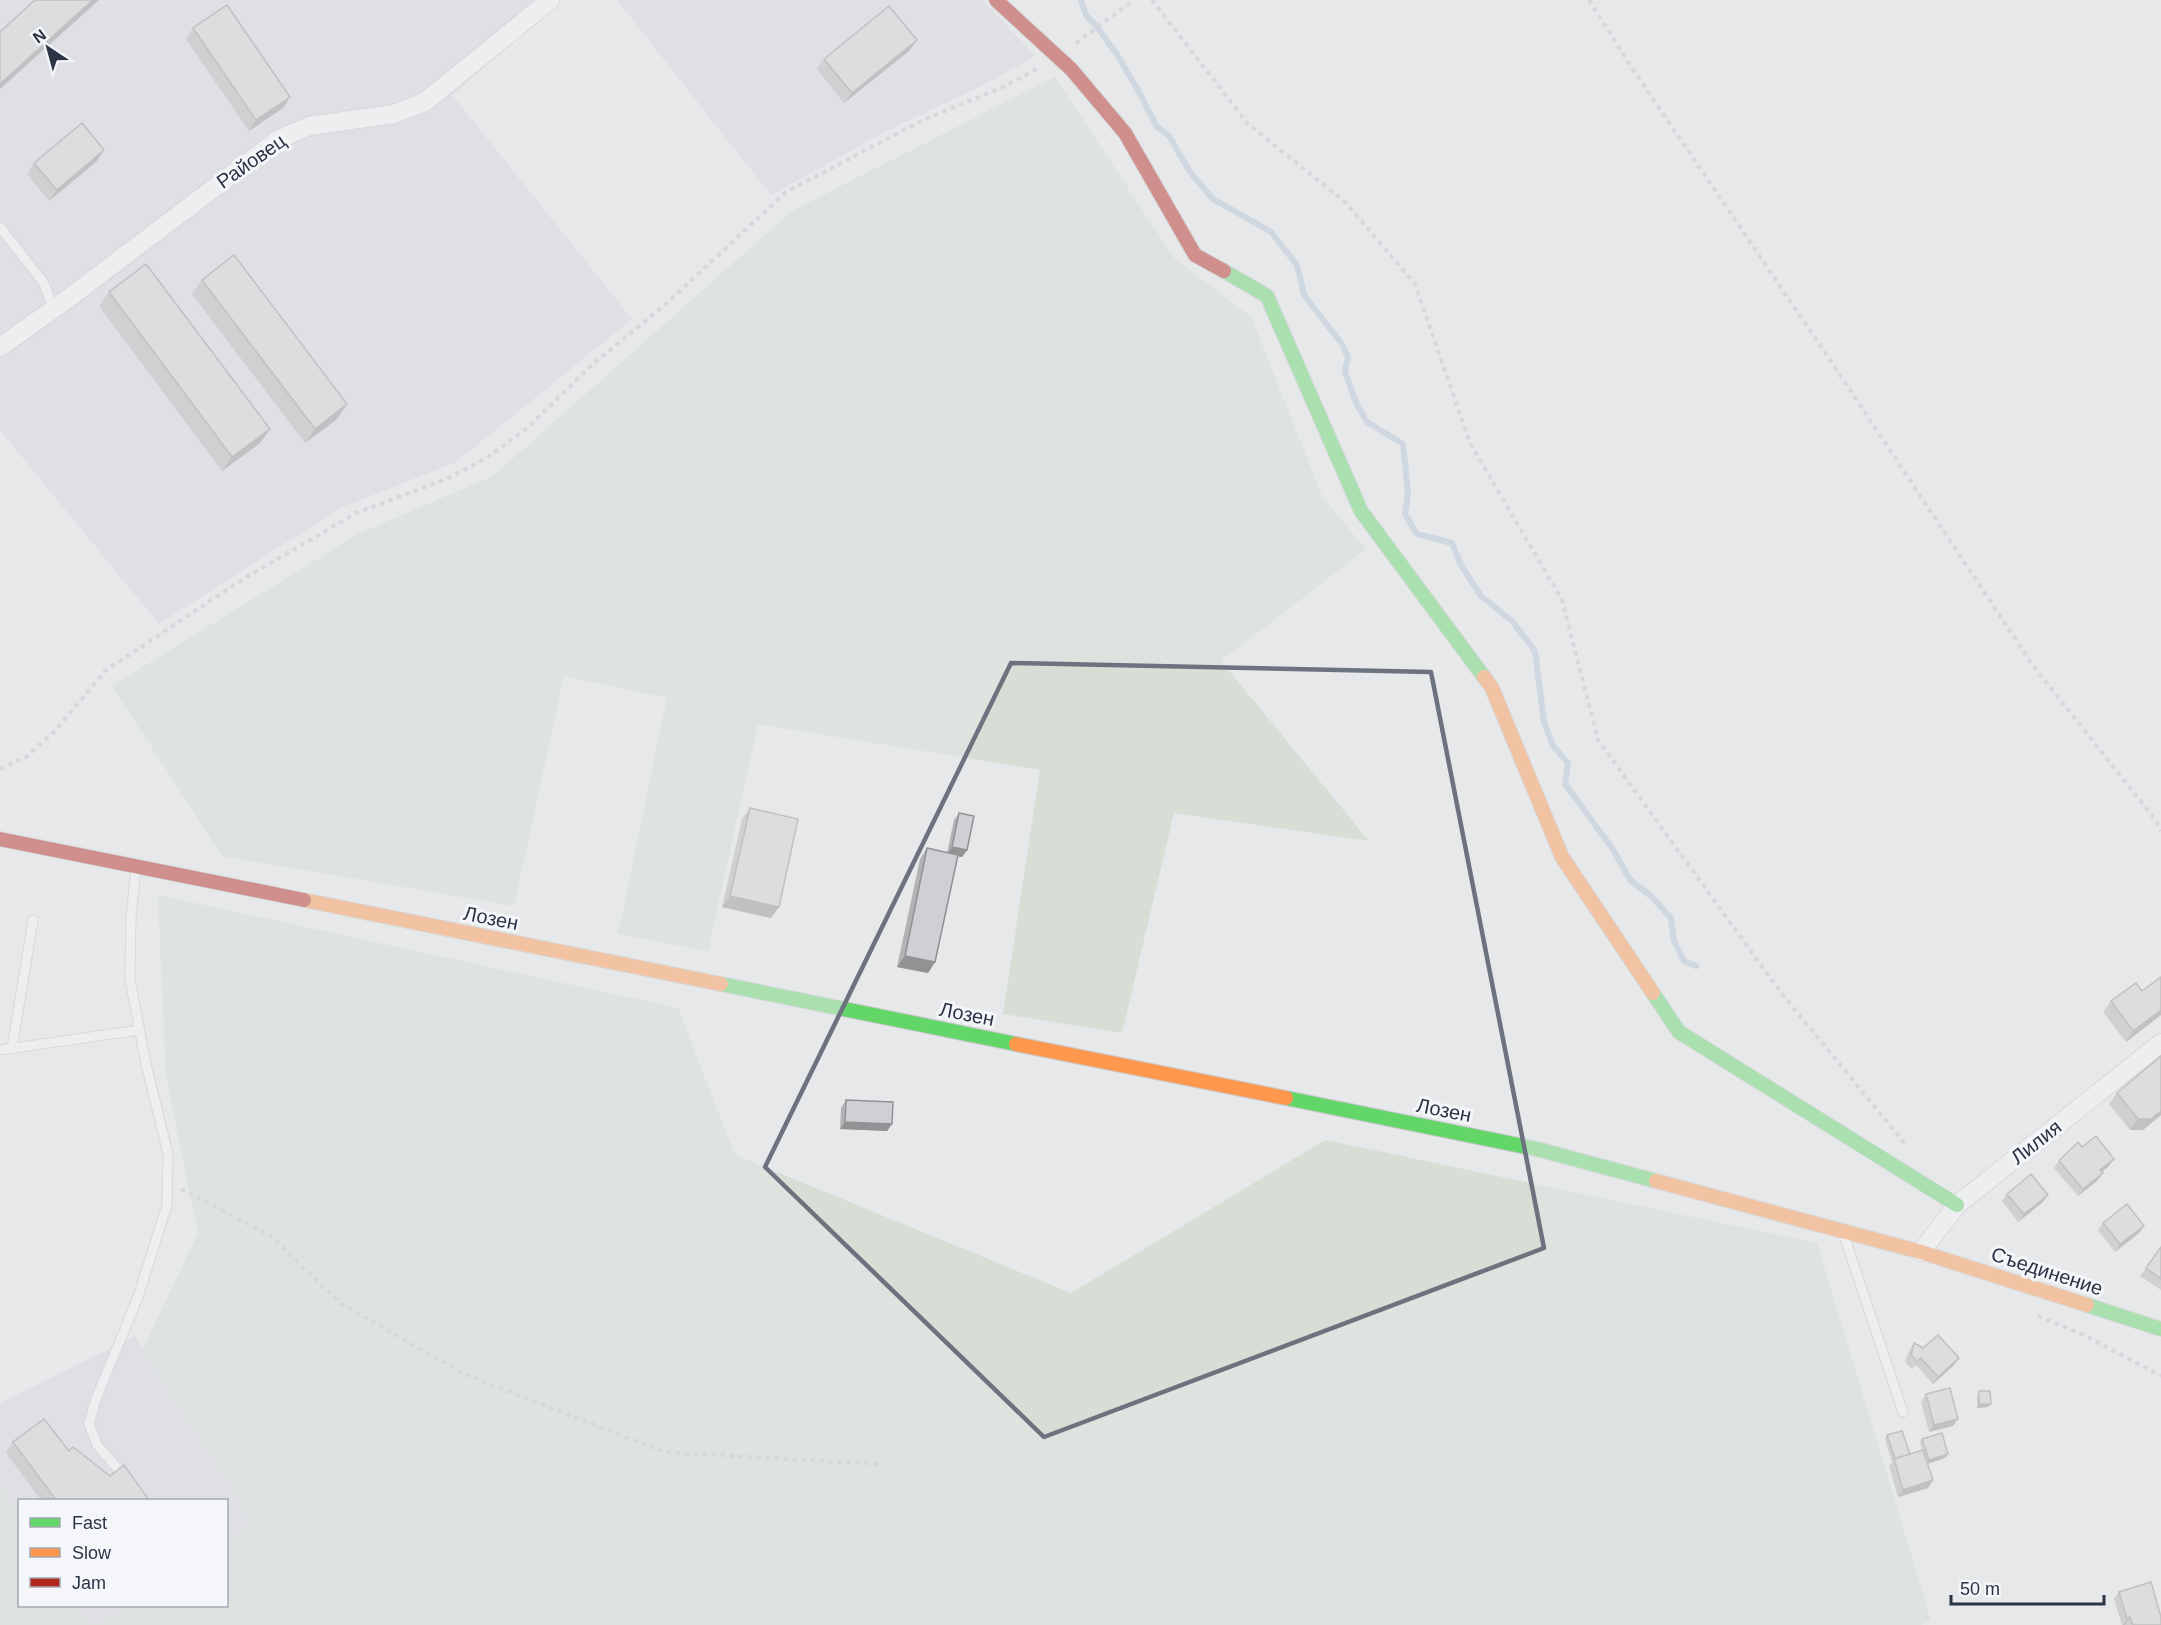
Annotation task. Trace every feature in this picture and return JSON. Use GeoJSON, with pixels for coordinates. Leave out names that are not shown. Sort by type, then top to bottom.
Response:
{"type":"FeatureCollection","features":[{"type":"Feature","properties":{"kind":"street","name":"Райовец"},"geometry":{"type":"LineString","coordinates":[[0,347],[54,309],[279,139],[309,126],[394,114],[425,102],[550,0]]}},
{"type":"Feature","properties":{"kind":"street"},"geometry":{"type":"LineString","coordinates":[[996,0],[1071,69],[1125,133],[1195,255],[1267,296],[1361,512],[1492,688],[1562,857],[1679,1032],[1957,1205]]}},
{"type":"Feature","properties":{"kind":"street","name":"Лозен"},"geometry":{"type":"LineString","coordinates":[[0,838],[1537,1149],[1921,1252]]}},
{"type":"Feature","properties":{"kind":"street","name":"Лилия"},"geometry":{"type":"LineString","coordinates":[[1921,1252],[1957,1205],[2161,1043]]}},
{"type":"Feature","properties":{"kind":"street","name":"Съединение"},"geometry":{"type":"LineString","coordinates":[[1921,1252],[2161,1329]]}},
{"type":"Feature","properties":{"kind":"lane"},"geometry":{"type":"LineString","coordinates":[[0,227],[43,282],[54,309]]}},
{"type":"Feature","properties":{"kind":"lane"},"geometry":{"type":"LineString","coordinates":[[120,1471],[98,1445],[89,1424],[96,1399],[113,1363],[138,1297],[167,1205],[168,1154],[139,1030],[130,979],[131,917],[136,866]]}},
{"type":"Feature","properties":{"kind":"lane"},"geometry":{"type":"LineString","coordinates":[[12,1048],[33,920]]}},
{"type":"Feature","properties":{"kind":"lane"},"geometry":{"type":"LineString","coordinates":[[0,1050],[139,1030]]}},
{"type":"Feature","properties":{"kind":"lane"},"geometry":{"type":"LineString","coordinates":[[1843,1230],[1903,1412]]}},
{"type":"Feature","properties":{"kind":"path"},"geometry":{"type":"LineString","coordinates":[[1082,39],[1134,0]]}},
{"type":"Feature","properties":{"kind":"path"},"geometry":{"type":"LineString","coordinates":[[1152,0],[1248,124],[1345,202],[1415,284],[1470,443],[1562,600],[1598,740],[1782,994],[1911,1150]]}},
{"type":"Feature","properties":{"kind":"path"},"geometry":{"type":"LineString","coordinates":[[1589,0],[1632,68],[2034,666],[2154,818],[2161,831]]}},
{"type":"Feature","properties":{"kind":"path"},"geometry":{"type":"LineString","coordinates":[[0,769],[26,757],[48,737],[105,671],[243,579],[356,513],[449,478],[488,457],[526,429],[593,363],[666,304],[786,192],[921,121],[1005,86],[1057,57]]}},
{"type":"Feature","properties":{"kind":"path"},"geometry":{"type":"LineString","coordinates":[[167,1182],[272,1236],[340,1303],[464,1374],[664,1452],[879,1464]]}},
{"type":"Feature","properties":{"kind":"path"},"geometry":{"type":"LineString","coordinates":[[2028,1312],[2082,1334],[2161,1376]]}},
{"type":"Feature","properties":{"kind":"highlighted area"},"geometry":{"type":"Polygon","coordinates":[[[1011,663],[1431,672],[1544,1248],[1044,1437],[765,1167],[1011,663]]]}},
{"type":"Feature","properties":{"kind":"shaded area"},"geometry":{"type":"Polygon","coordinates":[[[0,0],[562,0],[452,95],[632,319],[456,462],[340,508],[159,624],[0,430],[0,0]]]}},
{"type":"Feature","properties":{"kind":"shaded area"},"geometry":{"type":"Polygon","coordinates":[[[617,0],[982,0],[1036,56],[979,87],[881,134],[771,195],[617,0]]]}},
{"type":"Feature","properties":{"kind":"shaded area"},"geometry":{"type":"Polygon","coordinates":[[[1055,77],[1174,258],[1251,317],[1323,498],[1366,549],[1221,661],[1369,841],[1174,813],[1122,1033],[1003,1014],[1040,770],[758,724],[708,951],[618,934],[667,698],[564,676],[514,906],[222,856],[112,686],[358,534],[493,476],[792,211],[1055,77]]]}},
{"type":"Feature","properties":{"kind":"shaded area"},"geometry":{"type":"Polygon","coordinates":[[[158,895],[678,1008],[735,1155],[1071,1293],[1325,1140],[1817,1243],[1931,1620],[1921,1625],[100,1625],[129,1607],[228,1607],[228,1544],[250,1527],[239,1496],[143,1349],[198,1233],[166,1077],[158,895]]]}},
{"type":"Feature","properties":{"kind":"shaded area"},"geometry":{"type":"Polygon","coordinates":[[[135,1336],[239,1496],[250,1527],[228,1544],[228,1499],[18,1499],[18,1524],[0,1485],[0,1403],[135,1336]]]}},
{"type":"Feature","properties":{"kind":"shaded area"},"geometry":{"type":"Polygon","coordinates":[[[0,1485],[18,1524],[18,1607],[67,1607],[94,1625],[0,1625],[0,1485]]]}},
{"type":"Feature","properties":{"kind":"shaded area"},"geometry":{"type":"Polygon","coordinates":[[[67,1607],[129,1607],[100,1625],[94,1625],[67,1607]]]}},
{"type":"Feature","properties":{"kind":"building"},"geometry":{"type":"Polygon","coordinates":[[[35,0],[93,0],[0,84],[0,32],[35,0]]]}},
{"type":"Feature","properties":{"kind":"building"},"geometry":{"type":"Polygon","coordinates":[[[227,5],[290,97],[256,120],[193,28],[227,5]]]}},
{"type":"Feature","properties":{"kind":"building"},"geometry":{"type":"Polygon","coordinates":[[[889,6],[917,40],[852,93],[824,59],[889,6]]]}},
{"type":"Feature","properties":{"kind":"building"},"geometry":{"type":"Polygon","coordinates":[[[82,123],[104,150],[57,190],[34,163],[82,123]]]}},
{"type":"Feature","properties":{"kind":"building"},"geometry":{"type":"Polygon","coordinates":[[[234,255],[347,404],[315,429],[202,280],[234,255]]]}},
{"type":"Feature","properties":{"kind":"building"},"geometry":{"type":"Polygon","coordinates":[[[146,264],[270,429],[232,457],[109,292],[146,264]]]}},
{"type":"Feature","properties":{"kind":"building"},"geometry":{"type":"Polygon","coordinates":[[[750,808],[798,819],[779,907],[730,896],[750,808]]]}},
{"type":"Feature","properties":{"kind":"building"},"geometry":{"type":"Polygon","coordinates":[[[959,813],[974,816],[967,850],[952,847],[959,813]]]}},
{"type":"Feature","properties":{"kind":"building"},"geometry":{"type":"Polygon","coordinates":[[[927,848],[958,855],[935,962],[905,956],[927,848]]]}},
{"type":"Feature","properties":{"kind":"building"},"geometry":{"type":"Polygon","coordinates":[[[2161,977],[2161,1010],[2133,1031],[2111,1001],[2136,983],[2142,991],[2161,977]]]}},
{"type":"Feature","properties":{"kind":"building"},"geometry":{"type":"Polygon","coordinates":[[[2161,1056],[2161,1111],[2151,1119],[2138,1119],[2117,1093],[2161,1056]]]}},
{"type":"Feature","properties":{"kind":"building"},"geometry":{"type":"Polygon","coordinates":[[[846,1100],[893,1102],[892,1124],[845,1122],[846,1100]]]}},
{"type":"Feature","properties":{"kind":"building"},"geometry":{"type":"Polygon","coordinates":[[[2096,1136],[2114,1159],[2100,1170],[2103,1173],[2083,1189],[2059,1161],[2078,1142],[2082,1147],[2096,1136]]]}},
{"type":"Feature","properties":{"kind":"building"},"geometry":{"type":"Polygon","coordinates":[[[2031,1174],[2048,1195],[2024,1214],[2007,1194],[2031,1174]]]}},
{"type":"Feature","properties":{"kind":"building"},"geometry":{"type":"Polygon","coordinates":[[[2127,1204],[2144,1226],[2120,1244],[2103,1223],[2127,1204]]]}},
{"type":"Feature","properties":{"kind":"building"},"geometry":{"type":"Polygon","coordinates":[[[2161,1247],[2161,1279],[2146,1268],[2161,1247]]]}},
{"type":"Feature","properties":{"kind":"building"},"geometry":{"type":"Polygon","coordinates":[[[1938,1335],[1959,1358],[1938,1377],[1921,1358],[1917,1361],[1911,1355],[1914,1343],[1923,1348],[1938,1335]]]}},
{"type":"Feature","properties":{"kind":"building"},"geometry":{"type":"Polygon","coordinates":[[[1950,1388],[1958,1419],[1934,1425],[1926,1394],[1950,1388]]]}},
{"type":"Feature","properties":{"kind":"building"},"geometry":{"type":"Polygon","coordinates":[[[1979,1391],[1990,1391],[1991,1404],[1979,1404],[1979,1391]]]}},
{"type":"Feature","properties":{"kind":"building"},"geometry":{"type":"Polygon","coordinates":[[[44,1419],[69,1451],[73,1447],[110,1476],[124,1465],[148,1499],[55,1499],[13,1442],[44,1419]]]}},
{"type":"Feature","properties":{"kind":"building"},"geometry":{"type":"Polygon","coordinates":[[[1902,1431],[1910,1454],[1895,1459],[1887,1435],[1902,1431]]]}},
{"type":"Feature","properties":{"kind":"building"},"geometry":{"type":"Polygon","coordinates":[[[1942,1433],[1948,1454],[1929,1460],[1922,1439],[1942,1433]]]}},
{"type":"Feature","properties":{"kind":"building"},"geometry":{"type":"Polygon","coordinates":[[[1923,1450],[1933,1480],[1903,1490],[1894,1459],[1923,1450]]]}},
{"type":"Feature","properties":{"kind":"building"},"geometry":{"type":"Polygon","coordinates":[[[2151,1582],[2161,1617],[2161,1625],[2133,1625],[2130,1617],[2127,1619],[2119,1592],[2151,1582]]]}},
{"type":"Feature","properties":{"kind":"waterway"},"geometry":{"type":"LineString","coordinates":[[1081,0],[1086,15],[1116,53],[1157,127],[1169,136],[1190,172],[1213,199],[1271,232],[1297,265],[1304,295],[1342,344],[1348,357],[1345,372],[1357,405],[1367,422],[1403,444],[1408,493],[1405,514],[1417,534],[1452,543],[1461,565],[1481,596],[1512,621],[1535,651],[1544,722],[1553,746],[1568,763],[1565,784],[1612,848],[1630,880],[1651,896],[1671,918],[1674,941],[1684,961],[1696,966]]}},
{"type":"Feature","properties":{"kind":"traffic: fast"},"geometry":{"type":"LineString","coordinates":[[1224,271],[1267,296],[1361,511],[1484,677]]}},
{"type":"Feature","properties":{"kind":"traffic: fast"},"geometry":{"type":"LineString","coordinates":[[721,984],[1016,1044]]}},
{"type":"Feature","properties":{"kind":"traffic: fast"},"geometry":{"type":"LineString","coordinates":[[1653,993],[1679,1032],[1957,1205]]}},
{"type":"Feature","properties":{"kind":"traffic: fast"},"geometry":{"type":"LineString","coordinates":[[1286,1098],[1537,1149],[1656,1181]]}},
{"type":"Feature","properties":{"kind":"traffic: fast"},"geometry":{"type":"LineString","coordinates":[[2087,1305],[2161,1329]]}},
{"type":"Feature","properties":{"kind":"traffic: slow"},"geometry":{"type":"LineString","coordinates":[[1484,677],[1492,688],[1562,857],[1653,993]]}},
{"type":"Feature","properties":{"kind":"traffic: slow"},"geometry":{"type":"LineString","coordinates":[[304,900],[721,984]]}},
{"type":"Feature","properties":{"kind":"traffic: slow"},"geometry":{"type":"LineString","coordinates":[[1016,1044],[1286,1098]]}},
{"type":"Feature","properties":{"kind":"traffic: slow"},"geometry":{"type":"LineString","coordinates":[[1656,1181],[1921,1252],[2087,1305]]}},
{"type":"Feature","properties":{"kind":"traffic: jam"},"geometry":{"type":"LineString","coordinates":[[996,0],[1071,69],[1125,133],[1195,255],[1224,271]]}},
{"type":"Feature","properties":{"kind":"traffic: jam"},"geometry":{"type":"LineString","coordinates":[[0,839],[304,900]]}}]}
